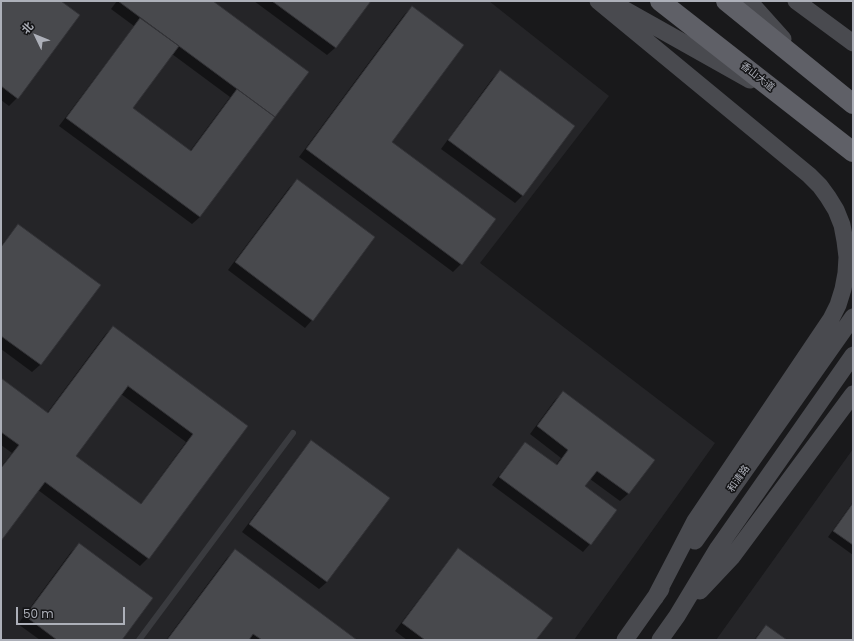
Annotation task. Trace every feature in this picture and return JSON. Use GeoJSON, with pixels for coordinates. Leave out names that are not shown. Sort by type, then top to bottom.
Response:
{"type":"FeatureCollection","features":[{"type":"Feature","properties":{"kind":"highway","name":"香山大道"},"geometry":{"type":"LineString","coordinates":[[660,1],[853,152]]}},
{"type":"Feature","properties":{"kind":"highway"},"geometry":{"type":"LineString","coordinates":[[726,1],[853,104]]}},
{"type":"Feature","properties":{"kind":"main road"},"geometry":{"type":"LineString","coordinates":[[598,1],[809,175],[820,186],[836,210],[846,241],[846,273],[843,289],[838,305],[831,319],[696,521],[655,598]]}},
{"type":"Feature","properties":{"kind":"main road"},"geometry":{"type":"LineString","coordinates":[[609,1],[786,100]]}},
{"type":"Feature","properties":{"kind":"main road"},"geometry":{"type":"LineString","coordinates":[[749,1],[811,70]]}},
{"type":"Feature","properties":{"kind":"main road"},"geometry":{"type":"LineString","coordinates":[[796,1],[853,44]]}},
{"type":"Feature","properties":{"kind":"main road","name":"和清路"},"geometry":{"type":"LineString","coordinates":[[625,640],[853,317]]}},
{"type":"Feature","properties":{"kind":"main road"},"geometry":{"type":"LineString","coordinates":[[660,640],[677,616],[718,548],[853,355]]}},
{"type":"Feature","properties":{"kind":"main road"},"geometry":{"type":"LineString","coordinates":[[677,616],[732,557],[853,394]]}},
{"type":"Feature","properties":{"kind":"lane"},"geometry":{"type":"LineString","coordinates":[[139,640],[293,433]]}},
{"type":"Feature","properties":{"kind":"shaded area"},"geometry":{"type":"Polygon","coordinates":[[[1,1],[489,1],[609,96],[480,263],[715,443],[574,640],[1,640],[1,1]]]}},
{"type":"Feature","properties":{"kind":"shaded area"},"geometry":{"type":"Polygon","coordinates":[[[853,449],[853,640],[716,640],[853,449]]]}},
{"type":"Feature","properties":{"kind":"building"},"geometry":{"type":"Polygon","coordinates":[[[1,1],[61,1],[80,15],[18,99],[1,86],[1,1]]]}},
{"type":"Feature","properties":{"kind":"building"},"geometry":{"type":"Polygon","coordinates":[[[118,1],[213,1],[309,72],[275,117],[118,1]]]}},
{"type":"Feature","properties":{"kind":"building"},"geometry":{"type":"Polygon","coordinates":[[[272,1],[371,1],[336,48],[272,1]]]}},
{"type":"Feature","properties":{"kind":"building"},"geometry":{"type":"Polygon","coordinates":[[[412,6],[464,45],[392,142],[496,219],[462,265],[306,149],[412,6]]]}},
{"type":"Feature","properties":{"kind":"building"},"geometry":{"type":"Polygon","coordinates":[[[140,18],[179,46],[133,108],[191,151],[237,89],[275,117],[200,217],[66,118],[140,18]]]}},
{"type":"Feature","properties":{"kind":"building"},"geometry":{"type":"Polygon","coordinates":[[[500,70],[575,126],[523,196],[448,140],[500,70]]]}},
{"type":"Feature","properties":{"kind":"building"},"geometry":{"type":"Polygon","coordinates":[[[297,179],[375,237],[313,321],[235,262],[297,179]]]}},
{"type":"Feature","properties":{"kind":"building"},"geometry":{"type":"Polygon","coordinates":[[[18,224],[101,285],[41,365],[1,336],[1,247],[18,224]]]}},
{"type":"Feature","properties":{"kind":"building"},"geometry":{"type":"Polygon","coordinates":[[[113,326],[248,426],[149,559],[45,482],[1,541],[1,468],[19,445],[1,432],[1,378],[48,413],[113,326]],[[128,386],[76,456],[141,504],[193,434],[128,386]]]}},
{"type":"Feature","properties":{"kind":"building"},"geometry":{"type":"Polygon","coordinates":[[[563,391],[655,460],[629,494],[597,471],[585,486],[617,510],[591,545],[499,477],[525,442],[557,465],[568,450],[537,426],[563,391]]]}},
{"type":"Feature","properties":{"kind":"building"},"geometry":{"type":"Polygon","coordinates":[[[311,440],[390,498],[327,582],[249,524],[311,440]]]}},
{"type":"Feature","properties":{"kind":"building"},"geometry":{"type":"Polygon","coordinates":[[[853,503],[853,545],[833,531],[853,503]]]}},
{"type":"Feature","properties":{"kind":"building"},"geometry":{"type":"Polygon","coordinates":[[[79,543],[153,598],[122,640],[57,640],[25,616],[79,543]]]}},
{"type":"Feature","properties":{"kind":"building"},"geometry":{"type":"Polygon","coordinates":[[[458,548],[553,618],[536,640],[425,640],[402,623],[458,548]]]}},
{"type":"Feature","properties":{"kind":"building"},"geometry":{"type":"Polygon","coordinates":[[[235,549],[357,640],[262,640],[253,634],[249,640],[167,640],[235,549]]]}},
{"type":"Feature","properties":{"kind":"building"},"geometry":{"type":"Polygon","coordinates":[[[766,625],[787,640],[755,640],[766,625]]]}}]}
